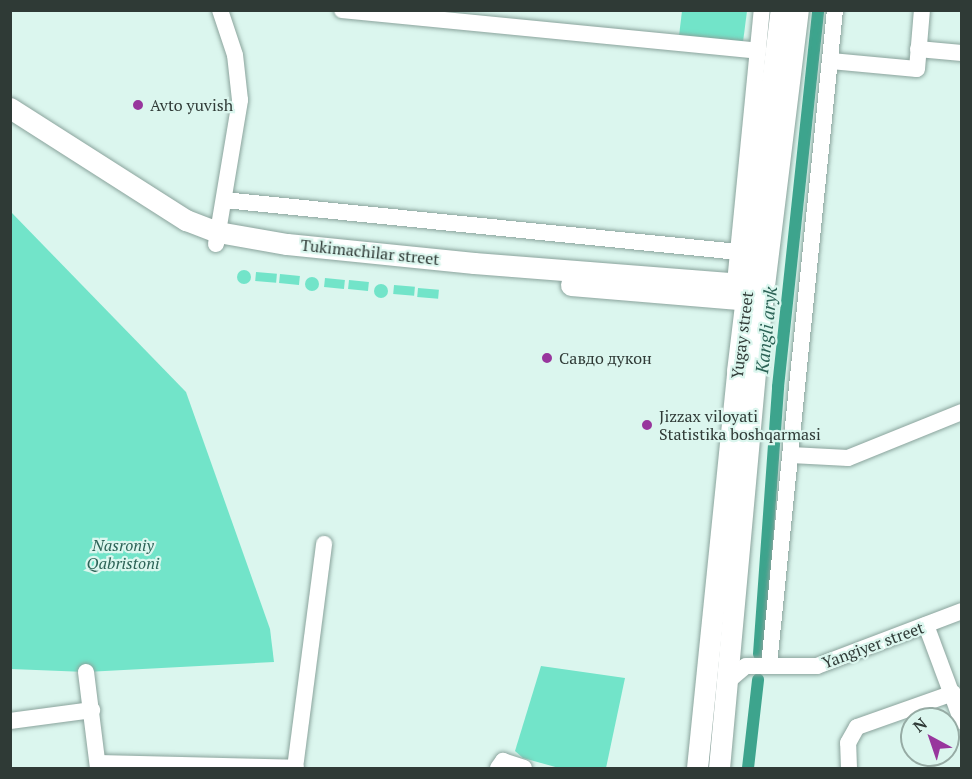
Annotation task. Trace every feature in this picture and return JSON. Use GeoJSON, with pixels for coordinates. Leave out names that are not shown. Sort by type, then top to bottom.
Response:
{"type":"FeatureCollection","features":[{"type":"Feature","properties":{"kind":"main road","name":"Yugay street"},"geometry":{"type":"LineString","coordinates":[[697,768],[781,10]]}},
{"type":"Feature","properties":{"kind":"main road","name":"Yugay street"},"geometry":{"type":"LineString","coordinates":[[719,768],[728,681],[751,291],[798,10]]}},
{"type":"Feature","properties":{"kind":"main road","name":"Tukimachilar street"},"geometry":{"type":"LineString","coordinates":[[10,108],[217,238]]}},
{"type":"Feature","properties":{"kind":"main road","name":"Tukimachilar street"},"geometry":{"type":"LineString","coordinates":[[10,122],[179,231],[217,238],[583,286],[751,291]]}},
{"type":"Feature","properties":{"kind":"street"},"geometry":{"type":"LineString","coordinates":[[217,238],[240,100],[235,55],[220,10]]}},
{"type":"Feature","properties":{"kind":"street"},"geometry":{"type":"LineString","coordinates":[[342,10],[758,51]]}},
{"type":"Feature","properties":{"kind":"street"},"geometry":{"type":"LineString","coordinates":[[751,291],[739,252],[762,10]]}},
{"type":"Feature","properties":{"kind":"street"},"geometry":{"type":"LineString","coordinates":[[769,664],[835,10]]}},
{"type":"Feature","properties":{"kind":"street"},"geometry":{"type":"LineString","coordinates":[[831,61],[916,69],[922,10]]}},
{"type":"Feature","properties":{"kind":"street"},"geometry":{"type":"LineString","coordinates":[[918,49],[962,53]]}},
{"type":"Feature","properties":{"kind":"street"},"geometry":{"type":"LineString","coordinates":[[224,200],[739,252]]}},
{"type":"Feature","properties":{"kind":"street"},"geometry":{"type":"LineString","coordinates":[[791,455],[848,458],[962,412]]}},
{"type":"Feature","properties":{"kind":"street"},"geometry":{"type":"LineString","coordinates":[[86,672],[98,766],[296,768],[324,544]]}},
{"type":"Feature","properties":{"kind":"street","name":"Yangiyer street"},"geometry":{"type":"LineString","coordinates":[[746,666],[769,664],[818,666],[962,612]]}},
{"type":"Feature","properties":{"kind":"street"},"geometry":{"type":"LineString","coordinates":[[926,625],[962,722]]}},
{"type":"Feature","properties":{"kind":"street"},"geometry":{"type":"LineString","coordinates":[[728,681],[746,666],[730,647]]}},
{"type":"Feature","properties":{"kind":"street"},"geometry":{"type":"LineString","coordinates":[[849,768],[848,743],[857,727],[952,693]]}},
{"type":"Feature","properties":{"kind":"street"},"geometry":{"type":"LineString","coordinates":[[10,722],[92,710]]}},
{"type":"Feature","properties":{"kind":"street"},"geometry":{"type":"LineString","coordinates":[[498,768],[503,761],[524,768]]}},
{"type":"Feature","properties":{"kind":"green space"},"geometry":{"type":"Polygon","coordinates":[[[682,11],[747,11],[743,42],[679,36],[682,11]]]}},
{"type":"Feature","properties":{"kind":"green space","name":"Nasroniy Qabristoni"},"geometry":{"type":"Polygon","coordinates":[[[11,212],[186,392],[270,629],[274,662],[86,672],[11,669],[11,212]]]}},
{"type":"Feature","properties":{"kind":"green space"},"geometry":{"type":"Polygon","coordinates":[[[244,270],[249,272],[251,277],[249,282],[244,284],[239,282],[237,277],[239,272],[244,270]]]}},
{"type":"Feature","properties":{"kind":"green space"},"geometry":{"type":"Polygon","coordinates":[[[256,272],[277,274],[276,283],[255,281],[256,272]]]}},
{"type":"Feature","properties":{"kind":"green space"},"geometry":{"type":"Polygon","coordinates":[[[280,274],[300,276],[299,285],[279,283],[280,274]]]}},
{"type":"Feature","properties":{"kind":"green space"},"geometry":{"type":"Polygon","coordinates":[[[312,277],[317,279],[319,284],[317,289],[312,291],[307,289],[305,284],[307,279],[312,277]]]}},
{"type":"Feature","properties":{"kind":"green space"},"geometry":{"type":"Polygon","coordinates":[[[325,278],[345,280],[344,289],[324,287],[325,278]]]}},
{"type":"Feature","properties":{"kind":"green space"},"geometry":{"type":"Polygon","coordinates":[[[349,280],[369,282],[368,291],[348,289],[349,280]]]}},
{"type":"Feature","properties":{"kind":"green space"},"geometry":{"type":"Polygon","coordinates":[[[381,284],[386,286],[388,291],[386,296],[381,298],[376,296],[374,291],[376,286],[381,284]]]}},
{"type":"Feature","properties":{"kind":"green space"},"geometry":{"type":"Polygon","coordinates":[[[394,285],[415,287],[414,296],[393,294],[394,285]]]}},
{"type":"Feature","properties":{"kind":"green space"},"geometry":{"type":"Polygon","coordinates":[[[418,288],[439,290],[438,299],[417,297],[418,288]]]}},
{"type":"Feature","properties":{"kind":"green space"},"geometry":{"type":"Polygon","coordinates":[[[541,666],[625,678],[606,768],[559,768],[523,758],[515,751],[541,666]]]}},
{"type":"Feature","properties":{"kind":"waterway","name":"Kangli aryk"},"geometry":{"type":"LineString","coordinates":[[759,654],[778,387],[818,10]]}},
{"type":"Feature","properties":{"kind":"waterway","name":"Kangli aryk"},"geometry":{"type":"LineString","coordinates":[[748,768],[758,680]]}},
{"type":"Feature","properties":{"kind":"place","name":"Avto yuvish"},"geometry":{"type":"Point","coordinates":[138,105]}},
{"type":"Feature","properties":{"kind":"place","name":"Cавдо дукон"},"geometry":{"type":"Point","coordinates":[547,358]}},
{"type":"Feature","properties":{"kind":"place","name":"Jizzax viloyati Statistika boshqarmasi"},"geometry":{"type":"Point","coordinates":[647,425]}}]}
